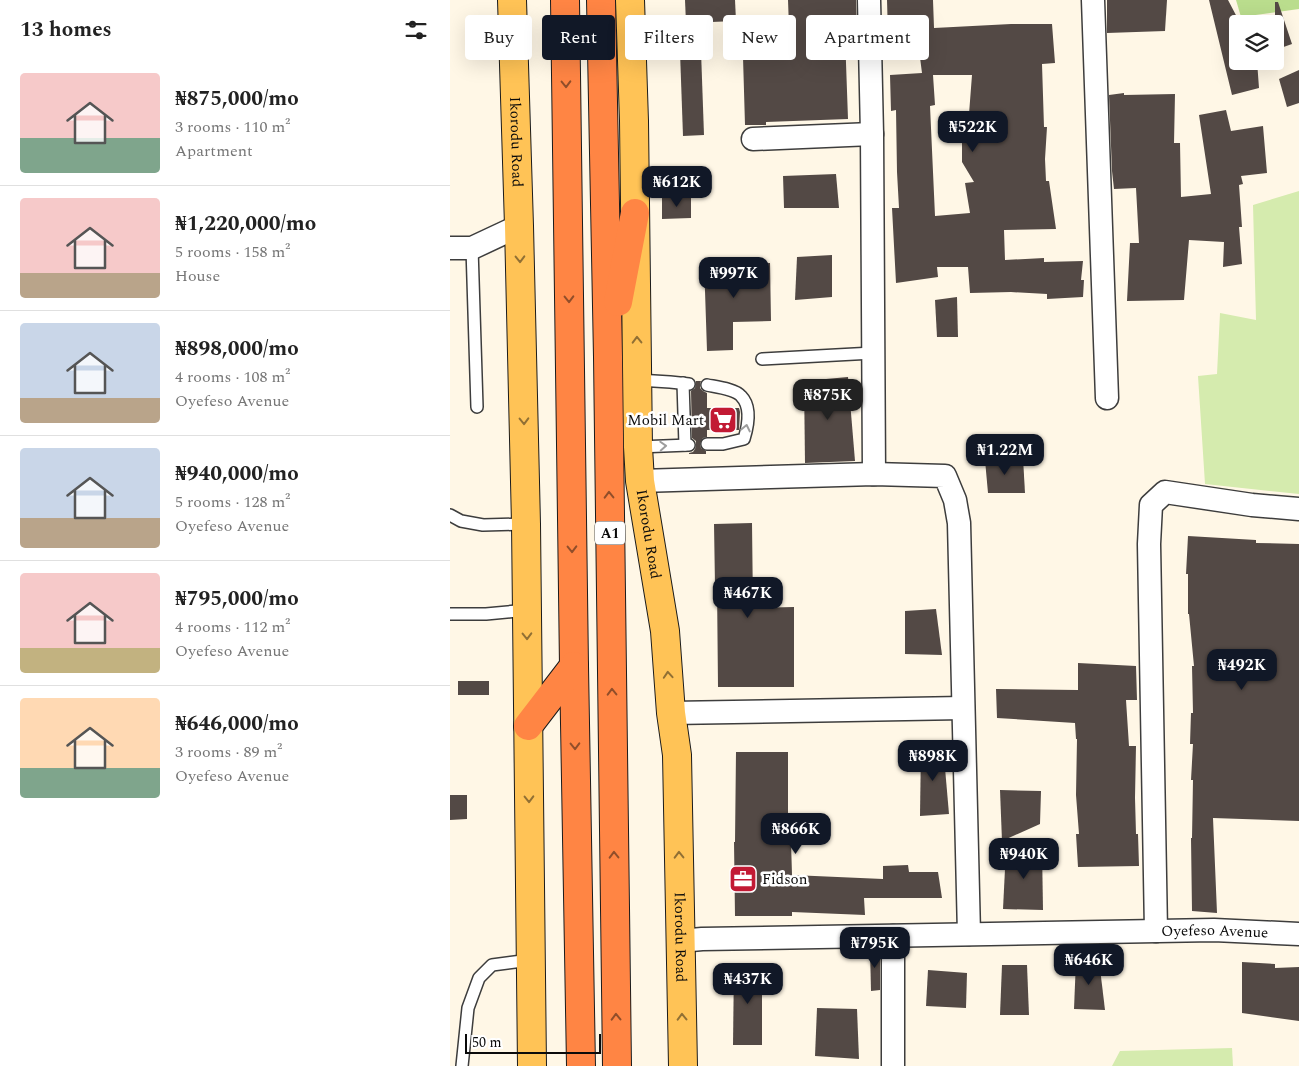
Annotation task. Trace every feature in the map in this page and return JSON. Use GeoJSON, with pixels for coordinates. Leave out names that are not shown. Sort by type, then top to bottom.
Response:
{"type":"FeatureCollection","features":[{"type":"Feature","properties":{"kind":"highway"},"geometry":{"type":"LineString","coordinates":[[565,0],[581,1066]]}},
{"type":"Feature","properties":{"kind":"highway","name":"A1"},"geometry":{"type":"LineString","coordinates":[[601,0],[608,357],[617,1066]]}},
{"type":"Feature","properties":{"kind":"highway"},"geometry":{"type":"LineString","coordinates":[[608,357],[635,213]]}},
{"type":"Feature","properties":{"kind":"highway"},"geometry":{"type":"LineString","coordinates":[[528,726],[574,666]]}},
{"type":"Feature","properties":{"kind":"main road","name":"Ikorodu Road"},"geometry":{"type":"LineString","coordinates":[[512,0],[520,226],[526,524],[532,1066]]}},
{"type":"Feature","properties":{"kind":"main road","name":"Ikorodu Road"},"geometry":{"type":"LineString","coordinates":[[630,0],[638,447],[640,481],[665,631],[671,713],[677,755],[683,1066]]}},
{"type":"Feature","properties":{"kind":"street"},"geometry":{"type":"LineString","coordinates":[[869,0],[872,134],[874,474]]}},
{"type":"Feature","properties":{"kind":"street"},"geometry":{"type":"LineString","coordinates":[[1093,0],[1107,398]]}},
{"type":"Feature","properties":{"kind":"street"},"geometry":{"type":"LineString","coordinates":[[753,139],[872,134]]}},
{"type":"Feature","properties":{"kind":"street"},"geometry":{"type":"LineString","coordinates":[[461,248],[520,226]]}},
{"type":"Feature","properties":{"kind":"street"},"geometry":{"type":"LineString","coordinates":[[640,481],[874,474],[945,476],[956,500],[959,523],[969,934]]}},
{"type":"Feature","properties":{"kind":"street"},"geometry":{"type":"LineString","coordinates":[[1156,931],[1149,544],[1151,505],[1165,492],[1252,505],[1299,509]]}},
{"type":"Feature","properties":{"kind":"street"},"geometry":{"type":"LineString","coordinates":[[671,713],[963,708]]}},
{"type":"Feature","properties":{"kind":"street","name":"Oyefeso Avenue"},"geometry":{"type":"LineString","coordinates":[[680,941],[702,939],[1214,930],[1299,934]]}},
{"type":"Feature","properties":{"kind":"street"},"geometry":{"type":"LineString","coordinates":[[893,936],[893,1066]]}},
{"type":"Feature","properties":{"kind":"lane"},"geometry":{"type":"LineString","coordinates":[[461,248],[477,407]]}},
{"type":"Feature","properties":{"kind":"lane"},"geometry":{"type":"LineString","coordinates":[[762,359],[873,352]]}},
{"type":"Feature","properties":{"kind":"lane"},"geometry":{"type":"LineString","coordinates":[[638,380],[686,384],[687,444],[638,447]]}},
{"type":"Feature","properties":{"kind":"lane"},"geometry":{"type":"LineString","coordinates":[[706,444],[723,444],[744,439],[748,424],[746,404],[741,395],[727,389],[707,385]]}},
{"type":"Feature","properties":{"kind":"lane"},"geometry":{"type":"LineString","coordinates":[[450,515],[460,521],[483,524],[526,524]]}},
{"type":"Feature","properties":{"kind":"lane"},"geometry":{"type":"LineString","coordinates":[[450,614],[486,614],[527,610]]}},
{"type":"Feature","properties":{"kind":"lane"},"geometry":{"type":"LineString","coordinates":[[462,1066],[468,1008],[480,978],[492,965],[530,960]]}},
{"type":"Feature","properties":{"kind":"green space"},"geometry":{"type":"Polygon","coordinates":[[[1236,0],[1299,0],[1299,9],[1256,15],[1240,15],[1236,0]]]}},
{"type":"Feature","properties":{"kind":"green space"},"geometry":{"type":"Polygon","coordinates":[[[1299,191],[1299,494],[1205,484],[1198,376],[1217,374],[1220,313],[1256,320],[1253,205],[1299,191]]]}},
{"type":"Feature","properties":{"kind":"green space"},"geometry":{"type":"Polygon","coordinates":[[[1232,1048],[1233,1066],[1112,1066],[1120,1051],[1232,1048]]]}},
{"type":"Feature","properties":{"kind":"building"},"geometry":{"type":"Polygon","coordinates":[[[685,0],[735,0],[736,15],[723,15],[723,22],[713,22],[713,15],[686,15],[685,0]]]}},
{"type":"Feature","properties":{"kind":"building"},"geometry":{"type":"Polygon","coordinates":[[[788,0],[856,0],[856,15],[806,15],[806,60],[846,60],[848,119],[766,122],[766,125],[745,125],[743,60],[796,60],[796,15],[789,15],[788,0]]]}},
{"type":"Feature","properties":{"kind":"building"},"geometry":{"type":"Polygon","coordinates":[[[887,0],[933,0],[934,28],[1052,24],[1055,63],[1042,64],[1044,127],[1047,127],[1046,181],[1049,181],[1056,229],[1004,230],[1005,260],[1044,258],[1044,262],[1083,261],[1081,280],[1084,280],[1083,297],[1047,299],[1047,294],[1011,292],[970,293],[968,267],[937,267],[938,277],[896,283],[892,208],[899,208],[896,110],[891,111],[890,75],[922,73],[920,60],[929,60],[929,15],[887,15],[887,0]],[[933,75],[935,105],[930,106],[935,216],[970,213],[965,183],[974,182],[962,162],[962,127],[968,127],[972,75],[933,75]]]}},
{"type":"Feature","properties":{"kind":"building"},"geometry":{"type":"Polygon","coordinates":[[[1107,0],[1167,0],[1165,31],[1107,33],[1107,0]]]}},
{"type":"Feature","properties":{"kind":"building"},"geometry":{"type":"Polygon","coordinates":[[[1209,0],[1228,0],[1236,15],[1229,15],[1229,70],[1258,70],[1259,88],[1232,95],[1209,0]]]}},
{"type":"Feature","properties":{"kind":"building"},"geometry":{"type":"Polygon","coordinates":[[[1275,2],[1278,2],[1282,15],[1275,15],[1275,2]]]}},
{"type":"Feature","properties":{"kind":"building"},"geometry":{"type":"Polygon","coordinates":[[[1284,20],[1292,44],[1284,47],[1284,20]]]}},
{"type":"Feature","properties":{"kind":"building"},"geometry":{"type":"Polygon","coordinates":[[[680,60],[701,60],[704,135],[683,136],[680,60]]]}},
{"type":"Feature","properties":{"kind":"building"},"geometry":{"type":"Polygon","coordinates":[[[1299,70],[1299,103],[1287,107],[1279,79],[1299,70]]]}},
{"type":"Feature","properties":{"kind":"building"},"geometry":{"type":"Polygon","coordinates":[[[1124,93],[1124,95],[1175,94],[1174,143],[1180,143],[1181,197],[1211,194],[1199,115],[1226,110],[1231,131],[1263,126],[1267,173],[1241,176],[1243,184],[1239,185],[1242,227],[1239,227],[1242,264],[1223,267],[1224,242],[1189,240],[1184,300],[1127,301],[1130,243],[1139,243],[1136,188],[1114,189],[1109,95],[1124,93]]]}},
{"type":"Feature","properties":{"kind":"building"},"geometry":{"type":"Polygon","coordinates":[[[836,174],[839,208],[784,208],[783,176],[836,174]]]}},
{"type":"Feature","properties":{"kind":"building"},"geometry":{"type":"Polygon","coordinates":[[[691,196],[691,218],[662,219],[662,197],[691,196]]]}},
{"type":"Feature","properties":{"kind":"building"},"geometry":{"type":"Polygon","coordinates":[[[832,255],[832,297],[795,300],[797,257],[832,255]]]}},
{"type":"Feature","properties":{"kind":"building"},"geometry":{"type":"Polygon","coordinates":[[[704,261],[731,261],[731,264],[770,263],[771,321],[733,322],[733,350],[707,351],[704,261]]]}},
{"type":"Feature","properties":{"kind":"building"},"geometry":{"type":"Polygon","coordinates":[[[957,297],[958,337],[937,337],[935,300],[957,297]]]}},
{"type":"Feature","properties":{"kind":"building"},"geometry":{"type":"Polygon","coordinates":[[[848,377],[855,461],[805,463],[804,381],[848,377]]]}},
{"type":"Feature","properties":{"kind":"building"},"geometry":{"type":"Polygon","coordinates":[[[696,381],[701,381],[700,388],[707,393],[707,408],[739,408],[740,412],[739,430],[707,430],[707,437],[703,438],[700,444],[701,448],[706,451],[706,454],[689,454],[693,452],[696,445],[696,441],[692,438],[691,391],[695,388],[696,381]]]}},
{"type":"Feature","properties":{"kind":"building"},"geometry":{"type":"Polygon","coordinates":[[[1023,458],[1025,493],[988,493],[985,460],[1023,458]]]}},
{"type":"Feature","properties":{"kind":"building"},"geometry":{"type":"Polygon","coordinates":[[[752,523],[753,608],[794,607],[794,687],[718,687],[714,524],[752,523]]]}},
{"type":"Feature","properties":{"kind":"building"},"geometry":{"type":"Polygon","coordinates":[[[1188,536],[1256,540],[1256,543],[1299,544],[1299,821],[1213,818],[1217,913],[1192,911],[1191,838],[1193,780],[1191,780],[1193,744],[1190,744],[1191,713],[1193,713],[1192,666],[1194,666],[1188,614],[1188,574],[1186,574],[1188,536]]]}},
{"type":"Feature","properties":{"kind":"building"},"geometry":{"type":"Polygon","coordinates":[[[936,609],[942,655],[905,654],[905,611],[936,609]]]}},
{"type":"Feature","properties":{"kind":"building"},"geometry":{"type":"Polygon","coordinates":[[[1078,663],[1136,666],[1137,700],[1126,700],[1129,746],[1136,746],[1135,798],[1139,866],[1078,867],[1076,834],[1079,834],[1076,795],[1077,739],[1075,723],[997,718],[996,689],[1078,690],[1078,663]]]}},
{"type":"Feature","properties":{"kind":"building"},"geometry":{"type":"Polygon","coordinates":[[[458,681],[489,681],[489,695],[458,695],[458,681]]]}},
{"type":"Feature","properties":{"kind":"building"},"geometry":{"type":"Polygon","coordinates":[[[943,745],[949,814],[920,816],[921,746],[943,745]]]}},
{"type":"Feature","properties":{"kind":"building"},"geometry":{"type":"Polygon","coordinates":[[[736,752],[788,752],[788,841],[791,841],[792,875],[883,879],[883,866],[908,865],[909,872],[938,872],[942,898],[864,898],[865,915],[792,912],[792,916],[735,916],[736,752]]]}},
{"type":"Feature","properties":{"kind":"building"},"geometry":{"type":"Polygon","coordinates":[[[1000,790],[1041,791],[1040,824],[1002,841],[1000,790]]]}},
{"type":"Feature","properties":{"kind":"building"},"geometry":{"type":"Polygon","coordinates":[[[450,795],[467,795],[467,819],[450,820],[450,795]]]}},
{"type":"Feature","properties":{"kind":"building"},"geometry":{"type":"Polygon","coordinates":[[[1006,849],[1042,849],[1043,910],[1003,909],[1006,849]]]}},
{"type":"Feature","properties":{"kind":"building"},"geometry":{"type":"Polygon","coordinates":[[[870,949],[880,949],[880,990],[871,991],[870,949]]]}},
{"type":"Feature","properties":{"kind":"building"},"geometry":{"type":"Polygon","coordinates":[[[1076,960],[1099,960],[1105,1010],[1074,1009],[1076,960]]]}},
{"type":"Feature","properties":{"kind":"building"},"geometry":{"type":"Polygon","coordinates":[[[1242,962],[1275,964],[1275,968],[1299,967],[1299,1021],[1242,1013],[1242,962]]]}},
{"type":"Feature","properties":{"kind":"building"},"geometry":{"type":"Polygon","coordinates":[[[734,964],[762,964],[762,1045],[733,1045],[734,964]]]}},
{"type":"Feature","properties":{"kind":"building"},"geometry":{"type":"Polygon","coordinates":[[[1002,965],[1027,965],[1029,1015],[1000,1015],[1002,965]]]}},
{"type":"Feature","properties":{"kind":"building"},"geometry":{"type":"Polygon","coordinates":[[[928,970],[967,973],[966,1008],[926,1006],[928,970]]]}},
{"type":"Feature","properties":{"kind":"building"},"geometry":{"type":"Polygon","coordinates":[[[817,1008],[857,1009],[859,1059],[815,1056],[817,1008]]]}},
{"type":"Feature","properties":{"kind":"place","name":"Mobil Mart"},"geometry":{"type":"Point","coordinates":[723,420]}},
{"type":"Feature","properties":{"kind":"place","name":"Fidson"},"geometry":{"type":"Point","coordinates":[743,879]}}]}
